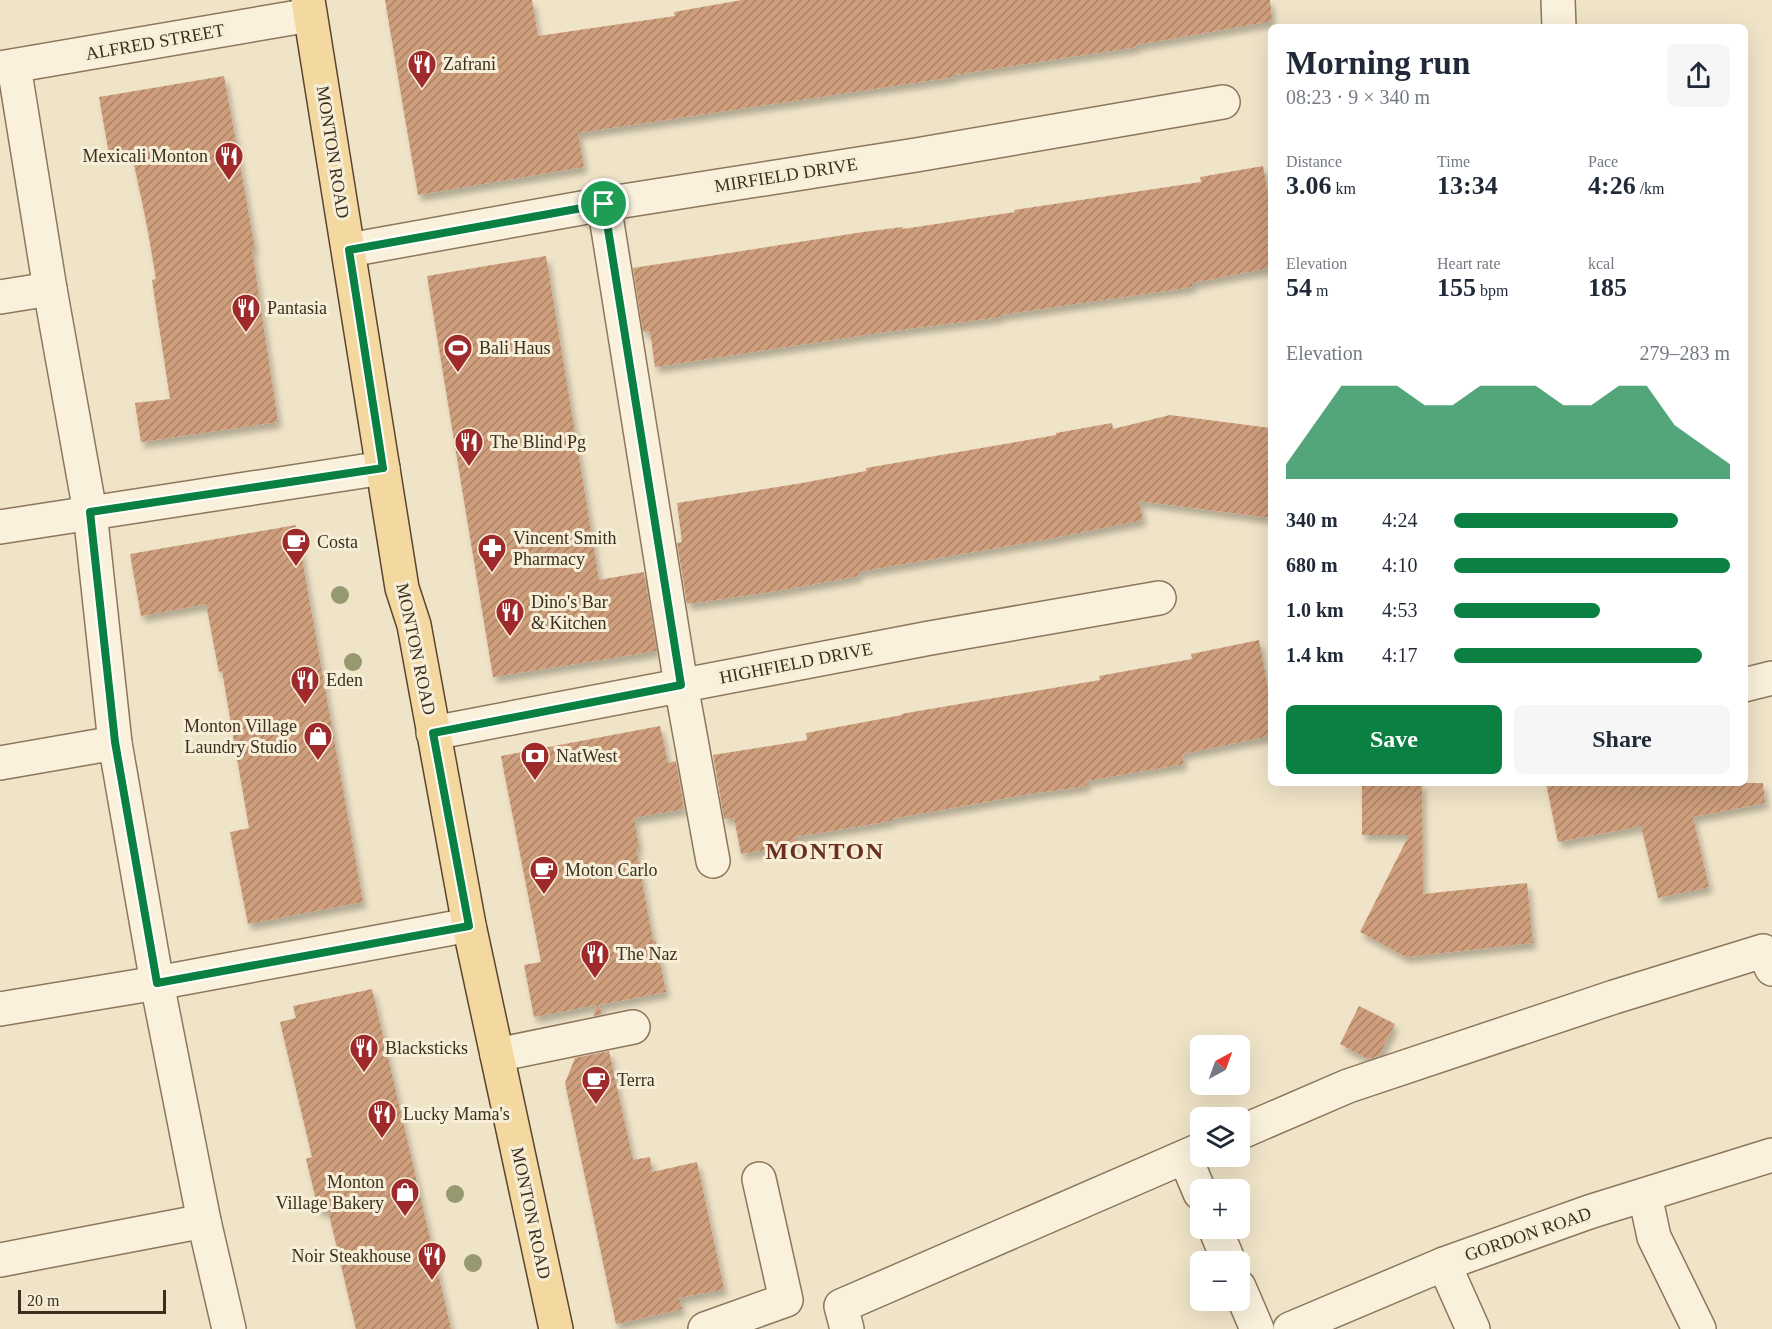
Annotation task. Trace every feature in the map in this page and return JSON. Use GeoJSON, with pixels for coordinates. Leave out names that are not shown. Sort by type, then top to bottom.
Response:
{"type":"FeatureCollection","features":[{"type":"Feature","properties":{"kind":"main road","name":"MONTON ROAD"},"geometry":{"type":"LineString","coordinates":[[309,8],[402,588],[414,625],[469,926],[556,1329]]}},
{"type":"Feature","properties":{"kind":"street"},"geometry":{"type":"LineString","coordinates":[[1558,0],[1559,24]]}},
{"type":"Feature","properties":{"kind":"street","name":"ALFRED STREET"},"geometry":{"type":"LineString","coordinates":[[7,67],[309,8]]}},
{"type":"Feature","properties":{"kind":"street"},"geometry":{"type":"LineString","coordinates":[[7,67],[90,512],[115,742],[157,983],[204,1221],[229,1329]]}},
{"type":"Feature","properties":{"kind":"street","name":"MIRFIELD DRIVE"},"geometry":{"type":"LineString","coordinates":[[349,250],[604,204],[916,155],[1222,102]]}},
{"type":"Feature","properties":{"kind":"street"},"geometry":{"type":"LineString","coordinates":[[604,204],[681,685],[713,861]]}},
{"type":"Feature","properties":{"kind":"street"},"geometry":{"type":"LineString","coordinates":[[0,297],[50,289]]}},
{"type":"Feature","properties":{"kind":"street"},"geometry":{"type":"LineString","coordinates":[[0,527],[383,468]]}},
{"type":"Feature","properties":{"kind":"street","name":"HIGHFIELD DRIVE"},"geometry":{"type":"LineString","coordinates":[[433,733],[930,638],[1159,598]]}},
{"type":"Feature","properties":{"kind":"street"},"geometry":{"type":"LineString","coordinates":[[1748,684],[1772,678]]}},
{"type":"Feature","properties":{"kind":"street"},"geometry":{"type":"LineString","coordinates":[[0,763],[115,742]]}},
{"type":"Feature","properties":{"kind":"street"},"geometry":{"type":"LineString","coordinates":[[0,1009],[469,926]]}},
{"type":"Feature","properties":{"kind":"street"},"geometry":{"type":"LineString","coordinates":[[1250,1128],[1348,1086],[1614,997],[1763,951],[1772,969]]}},
{"type":"Feature","properties":{"kind":"street"},"geometry":{"type":"LineString","coordinates":[[497,1055],[633,1026]]}},
{"type":"Feature","properties":{"kind":"street"},"geometry":{"type":"LineString","coordinates":[[847,1329],[841,1306],[1190,1155]]}},
{"type":"Feature","properties":{"kind":"street","name":"GORDON ROAD"},"geometry":{"type":"LineString","coordinates":[[1290,1329],[1444,1264],[1589,1212],[1772,1155]]}},
{"type":"Feature","properties":{"kind":"street"},"geometry":{"type":"LineString","coordinates":[[705,1329],[786,1300],[759,1179]]}},
{"type":"Feature","properties":{"kind":"street"},"geometry":{"type":"LineString","coordinates":[[1645,1194],[1654,1237],[1699,1329]]}},
{"type":"Feature","properties":{"kind":"street"},"geometry":{"type":"LineString","coordinates":[[0,1260],[204,1221]]}},
{"type":"Feature","properties":{"kind":"street"},"geometry":{"type":"LineString","coordinates":[[1444,1264],[1473,1329]]}},
{"type":"Feature","properties":{"kind":"street"},"geometry":{"type":"LineString","coordinates":[[1249,1311],[1257,1329]]}},
{"type":"Feature","properties":{"kind":"building"},"geometry":{"type":"Polygon","coordinates":[[[385,0],[532,0],[538,36],[675,16],[674,12],[742,0],[1270,0],[1272,21],[1136,45],[1136,47],[954,75],[954,77],[578,133],[584,167],[418,195],[385,0]]]}},
{"type":"Feature","properties":{"kind":"building"},"geometry":{"type":"Polygon","coordinates":[[[224,76],[255,249],[252,250],[278,422],[141,442],[135,403],[170,399],[152,280],[156,279],[131,150],[109,154],[99,97],[224,76]]]}},
{"type":"Feature","properties":{"kind":"building"},"geometry":{"type":"Polygon","coordinates":[[[1263,166],[1268,193],[1268,268],[1192,283],[1192,287],[655,367],[650,331],[643,332],[633,268],[863,232],[903,227],[903,229],[1015,212],[1014,210],[1201,182],[1200,177],[1263,166]]]}},
{"type":"Feature","properties":{"kind":"building"},"geometry":{"type":"Polygon","coordinates":[[[546,256],[599,580],[644,572],[657,651],[493,677],[427,276],[546,256]]]}},
{"type":"Feature","properties":{"kind":"building"},"geometry":{"type":"Polygon","coordinates":[[[1170,415],[1268,428],[1268,518],[1139,501],[1143,520],[858,572],[859,576],[687,604],[677,543],[682,542],[677,503],[802,483],[866,471],[866,468],[1112,423],[1113,429],[1170,415]]]}},
{"type":"Feature","properties":{"kind":"building"},"geometry":{"type":"Polygon","coordinates":[[[296,525],[363,902],[248,924],[230,832],[249,828],[222,671],[219,672],[206,604],[141,616],[130,554],[296,525]]]}},
{"type":"Feature","properties":{"kind":"building"},"geometry":{"type":"Polygon","coordinates":[[[1259,640],[1268,688],[1268,736],[1182,754],[1184,764],[1086,781],[1087,786],[1030,794],[795,837],[797,845],[741,854],[734,818],[724,819],[713,755],[807,740],[806,733],[901,714],[1100,680],[1099,676],[1192,659],[1191,654],[1259,640]]]}},
{"type":"Feature","properties":{"kind":"building"},"geometry":{"type":"Polygon","coordinates":[[[660,726],[668,763],[676,761],[684,809],[634,818],[639,847],[636,848],[653,941],[656,941],[666,992],[599,1005],[602,1014],[593,1016],[597,1005],[534,1017],[524,965],[541,962],[501,756],[660,726]]]}},
{"type":"Feature","properties":{"kind":"building"},"geometry":{"type":"Polygon","coordinates":[[[1748,783],[1763,783],[1765,803],[1693,817],[1709,887],[1658,898],[1641,826],[1558,842],[1547,786],[1748,786],[1748,783]]]}},
{"type":"Feature","properties":{"kind":"building"},"geometry":{"type":"Polygon","coordinates":[[[1362,786],[1422,786],[1423,894],[1527,883],[1533,943],[1406,957],[1360,932],[1409,835],[1362,835],[1362,786]]]}},
{"type":"Feature","properties":{"kind":"building"},"geometry":{"type":"Polygon","coordinates":[[[372,989],[451,1329],[356,1329],[328,1210],[319,1212],[306,1159],[312,1157],[280,1022],[296,1018],[293,1006],[372,989]]]}},
{"type":"Feature","properties":{"kind":"building"},"geometry":{"type":"Polygon","coordinates":[[[1359,1006],[1395,1024],[1379,1056],[1368,1059],[1340,1044],[1359,1006]]]}},
{"type":"Feature","properties":{"kind":"building"},"geometry":{"type":"Polygon","coordinates":[[[609,1051],[633,1160],[650,1157],[652,1172],[697,1162],[724,1289],[679,1298],[682,1309],[616,1324],[565,1083],[575,1058],[609,1051]]]}},
{"type":"Feature","properties":{"kind":"place","name":"Zafrani"},"geometry":{"type":"Point","coordinates":[422,90]}},
{"type":"Feature","properties":{"kind":"place","name":"Mexicali Monton"},"geometry":{"type":"Point","coordinates":[229,182]}},
{"type":"Feature","properties":{"kind":"place","name":"Pantasia"},"geometry":{"type":"Point","coordinates":[246,334]}},
{"type":"Feature","properties":{"kind":"place","name":"Bali Haus"},"geometry":{"type":"Point","coordinates":[458,374]}},
{"type":"Feature","properties":{"kind":"place","name":"The Blind Pg"},"geometry":{"type":"Point","coordinates":[469,468]}},
{"type":"Feature","properties":{"kind":"place","name":"Costa"},"geometry":{"type":"Point","coordinates":[296,568]}},
{"type":"Feature","properties":{"kind":"place","name":"Vincent Smith Pharmacy"},"geometry":{"type":"Point","coordinates":[492,574]}},
{"type":"Feature","properties":{"kind":"place","name":"Dino's Bar & Kitchen"},"geometry":{"type":"Point","coordinates":[510,638]}},
{"type":"Feature","properties":{"kind":"place","name":"Eden"},"geometry":{"type":"Point","coordinates":[305,706]}},
{"type":"Feature","properties":{"kind":"place","name":"Monton Village Laundry Studio"},"geometry":{"type":"Point","coordinates":[318,762]}},
{"type":"Feature","properties":{"kind":"place","name":"NatWest"},"geometry":{"type":"Point","coordinates":[535,782]}},
{"type":"Feature","properties":{"kind":"place","name":"Moton Carlo"},"geometry":{"type":"Point","coordinates":[544,896]}},
{"type":"Feature","properties":{"kind":"place","name":"The Naz"},"geometry":{"type":"Point","coordinates":[595,980]}},
{"type":"Feature","properties":{"kind":"place","name":"Blacksticks"},"geometry":{"type":"Point","coordinates":[364,1074]}},
{"type":"Feature","properties":{"kind":"place","name":"Terra"},"geometry":{"type":"Point","coordinates":[596,1106]}},
{"type":"Feature","properties":{"kind":"place","name":"Lucky Mama's"},"geometry":{"type":"Point","coordinates":[382,1140]}},
{"type":"Feature","properties":{"kind":"place","name":"Monton Village Bakery"},"geometry":{"type":"Point","coordinates":[405,1218]}},
{"type":"Feature","properties":{"kind":"place","name":"Noir Steakhouse"},"geometry":{"type":"Point","coordinates":[432,1282]}},
{"type":"Feature","properties":{"kind":"district","name":"MONTON"},"geometry":{"type":"Point","coordinates":[825,851]}},
{"type":"Feature","properties":{"kind":"route"},"geometry":{"type":"LineString","coordinates":[[604,204],[681,685],[433,733],[469,926],[157,983],[115,742],[90,512],[383,468],[349,250],[604,204]]}}]}
